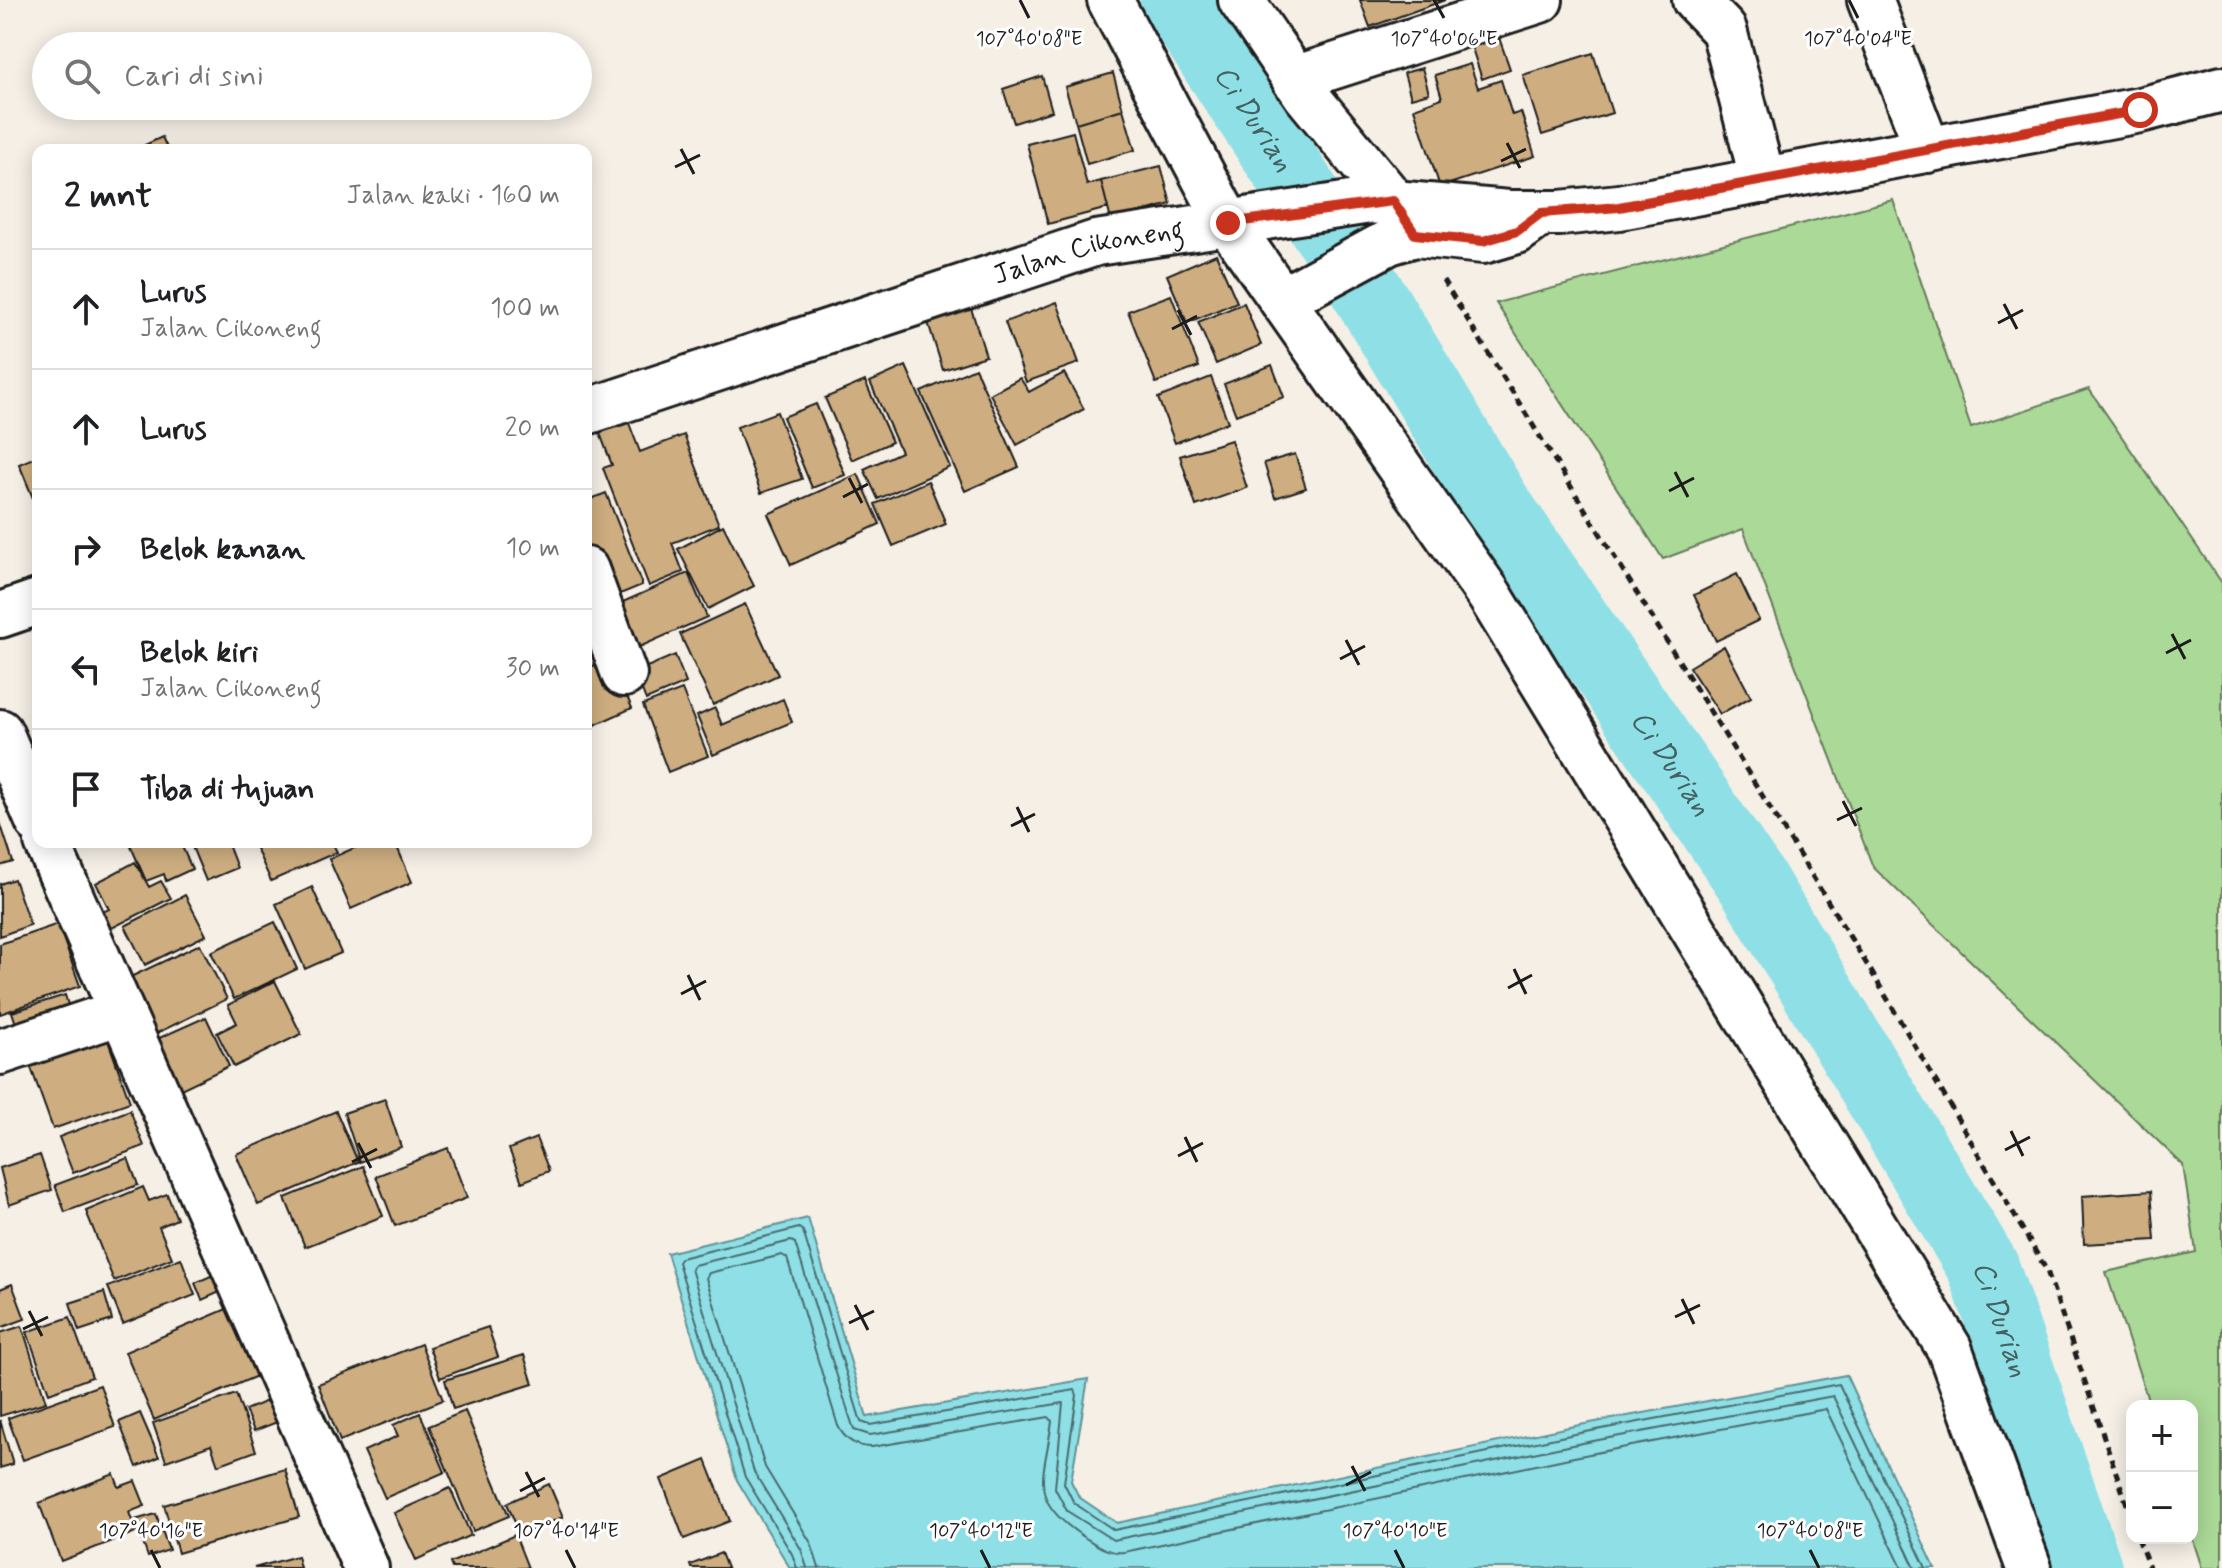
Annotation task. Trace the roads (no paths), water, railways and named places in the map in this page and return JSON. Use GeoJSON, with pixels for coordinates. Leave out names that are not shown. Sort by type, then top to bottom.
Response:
{"type":"FeatureCollection","features":[{"type":"Feature","properties":{"kind":"street"},"geometry":{"type":"LineString","coordinates":[[1110,0],[1238,222],[1295,294],[1490,596],[1942,1335],[2029,1568]]}},
{"type":"Feature","properties":{"kind":"street"},"geometry":{"type":"LineString","coordinates":[[1241,0],[1392,220],[1295,294]]}},
{"type":"Feature","properties":{"kind":"street"},"geometry":{"type":"LineString","coordinates":[[1294,79],[1540,0]]}},
{"type":"Feature","properties":{"kind":"street"},"geometry":{"type":"LineString","coordinates":[[1695,0],[1724,30],[1763,181]]}},
{"type":"Feature","properties":{"kind":"street"},"geometry":{"type":"LineString","coordinates":[[1870,0],[1928,150]]}},
{"type":"Feature","properties":{"kind":"street","name":"Jalan Cikoneng"},"geometry":{"type":"LineString","coordinates":[[592,410],[1096,243],[1238,222],[1392,220],[1619,207],[2140,110],[2222,89]]}},
{"type":"Feature","properties":{"kind":"street"},"geometry":{"type":"LineString","coordinates":[[592,586],[624,674]]}},
{"type":"Feature","properties":{"kind":"street"},"geometry":{"type":"LineString","coordinates":[[0,615],[32,604]]}},
{"type":"Feature","properties":{"kind":"street"},"geometry":{"type":"LineString","coordinates":[[0,732],[32,807]]}},
{"type":"Feature","properties":{"kind":"street"},"geometry":{"type":"LineString","coordinates":[[50,848],[366,1568]]}},
{"type":"Feature","properties":{"kind":"street"},"geometry":{"type":"LineString","coordinates":[[0,1052],[121,1012]]}},
{"type":"Feature","properties":{"kind":"water"},"geometry":{"type":"Polygon","coordinates":[[[808,1218],[867,1417],[1088,1379],[1071,1481],[1079,1497],[1117,1523],[1569,1427],[1846,1375],[1935,1568],[790,1568],[737,1480],[667,1253],[808,1218]]]}},
{"type":"Feature","properties":{"kind":"waterway","name":"Ci Durian"},"geometry":{"type":"LineString","coordinates":[[1176,0],[1366,289],[1495,504],[1754,885],[1983,1267],[2086,1568]]}}]}
